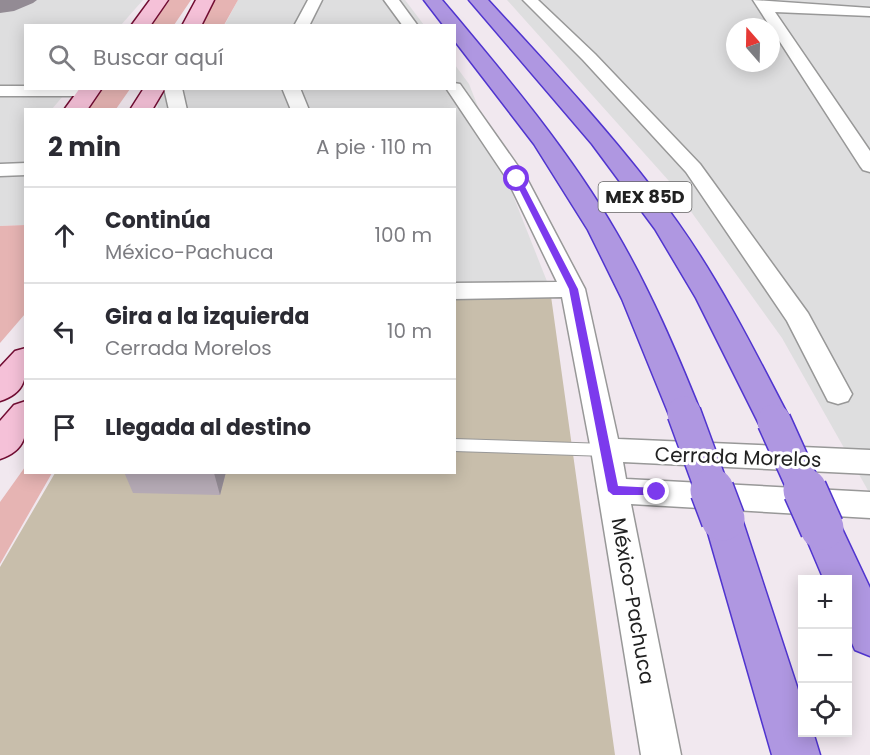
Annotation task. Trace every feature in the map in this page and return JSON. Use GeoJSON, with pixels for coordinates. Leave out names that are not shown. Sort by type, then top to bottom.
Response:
{"type":"FeatureCollection","features":[{"type":"Feature","properties":{"kind":"highway","name":"MEX 85D"},"geometry":{"type":"LineString","coordinates":[[433,0],[452,24]]}},
{"type":"Feature","properties":{"kind":"highway","name":"MEX 85D"},"geometry":{"type":"LineString","coordinates":[[478,0],[541,68],[606,144],[668,228],[716,306],[774,421],[843,575]]}},
{"type":"Feature","properties":{"kind":"highway","name":"MEX 85D"},"geometry":{"type":"LineString","coordinates":[[456,29],[534,128],[576,190],[618,259],[637,297],[684,413],[723,519],[796,755]]}},
{"type":"Feature","properties":{"kind":"highway"},"geometry":{"type":"LineString","coordinates":[[852,594],[870,636]]}},
{"type":"Feature","properties":{"kind":"street"},"geometry":{"type":"LineString","coordinates":[[141,24],[159,0]]}},
{"type":"Feature","properties":{"kind":"street"},"geometry":{"type":"LineString","coordinates":[[192,24],[205,0]]}},
{"type":"Feature","properties":{"kind":"street"},"geometry":{"type":"LineString","coordinates":[[302,24],[315,0]]}},
{"type":"Feature","properties":{"kind":"street"},"geometry":{"type":"LineString","coordinates":[[391,0],[409,24]]}},
{"type":"Feature","properties":{"kind":"street"},"geometry":{"type":"LineString","coordinates":[[530,0],[589,57],[693,168],[799,319],[838,394]]}},
{"type":"Feature","properties":{"kind":"street"},"geometry":{"type":"LineString","coordinates":[[762,4],[870,12]]}},
{"type":"Feature","properties":{"kind":"street"},"geometry":{"type":"LineString","coordinates":[[762,4],[870,166]]}},
{"type":"Feature","properties":{"kind":"street"},"geometry":{"type":"LineString","coordinates":[[0,91],[91,90]]}},
{"type":"Feature","properties":{"kind":"street"},"geometry":{"type":"LineString","coordinates":[[77,108],[91,90]]}},
{"type":"Feature","properties":{"kind":"street"},"geometry":{"type":"LineString","coordinates":[[142,108],[154,90]]}},
{"type":"Feature","properties":{"kind":"street"},"geometry":{"type":"LineString","coordinates":[[173,90],[178,108]]}},
{"type":"Feature","properties":{"kind":"street"},"geometry":{"type":"LineString","coordinates":[[292,90],[299,108]]}},
{"type":"Feature","properties":{"kind":"street","name":"México-Pachuca"},"geometry":{"type":"LineString","coordinates":[[455,90],[517,179],[573,289],[606,450],[661,755]]}},
{"type":"Feature","properties":{"kind":"street"},"geometry":{"type":"LineString","coordinates":[[0,170],[24,169]]}},
{"type":"Feature","properties":{"kind":"street"},"geometry":{"type":"LineString","coordinates":[[456,291],[573,289]]}},
{"type":"Feature","properties":{"kind":"street"},"geometry":{"type":"LineString","coordinates":[[0,389],[24,361]]}},
{"type":"Feature","properties":{"kind":"street"},"geometry":{"type":"LineString","coordinates":[[0,445],[24,416]]}},
{"type":"Feature","properties":{"kind":"street","name":"Cerrada Morelos"},"geometry":{"type":"LineString","coordinates":[[606,450],[870,462]]}},
{"type":"Feature","properties":{"kind":"street","name":"Cerrada Morelos"},"geometry":{"type":"LineString","coordinates":[[613,491],[870,505]]}},
{"type":"Feature","properties":{"kind":"lane"},"geometry":{"type":"LineString","coordinates":[[456,445],[606,450]]}},
{"type":"Feature","properties":{"kind":"shaded area"},"geometry":{"type":"Polygon","coordinates":[[[0,0],[143,0],[122,24],[24,24],[24,90],[68,90],[53,108],[24,108],[24,225],[0,226],[0,0]]]}},
{"type":"Feature","properties":{"kind":"shaded area"},"geometry":{"type":"Polygon","coordinates":[[[170,0],[191,0],[175,24],[152,24],[170,0]]]}},
{"type":"Feature","properties":{"kind":"shaded area"},"geometry":{"type":"Polygon","coordinates":[[[214,0],[238,0],[225,24],[201,24],[214,0]]]}},
{"type":"Feature","properties":{"kind":"shaded area"},"geometry":{"type":"Polygon","coordinates":[[[238,0],[405,0],[423,24],[225,24],[238,0]]]}},
{"type":"Feature","properties":{"kind":"shaded area"},"geometry":{"type":"Polygon","coordinates":[[[507,0],[870,0],[870,494],[782,338],[669,181],[507,0]]]}},
{"type":"Feature","properties":{"kind":"shaded area"},"geometry":{"type":"Polygon","coordinates":[[[456,66],[469,84],[550,289],[456,291],[456,108],[158,108],[157,100],[163,90],[456,90],[456,66]]]}},
{"type":"Feature","properties":{"kind":"shaded area"},"geometry":{"type":"Polygon","coordinates":[[[102,90],[129,90],[117,108],[89,108],[102,90]]]}},
{"type":"Feature","properties":{"kind":"shaded area"},"geometry":{"type":"Polygon","coordinates":[[[24,225],[24,315],[0,343],[0,226],[24,225]]]}},
{"type":"Feature","properties":{"kind":"shaded area"},"geometry":{"type":"Polygon","coordinates":[[[550,289],[615,755],[0,755],[0,567],[54,474],[456,474],[456,291],[550,289]]]}},
{"type":"Feature","properties":{"kind":"shaded area"},"geometry":{"type":"Polygon","coordinates":[[[24,468],[24,474],[51,474],[0,564],[0,502],[24,468]]]}},
{"type":"Feature","properties":{"kind":"route"},"geometry":{"type":"LineString","coordinates":[[517,179],[573,289],[613,491],[657,492]]}}]}
